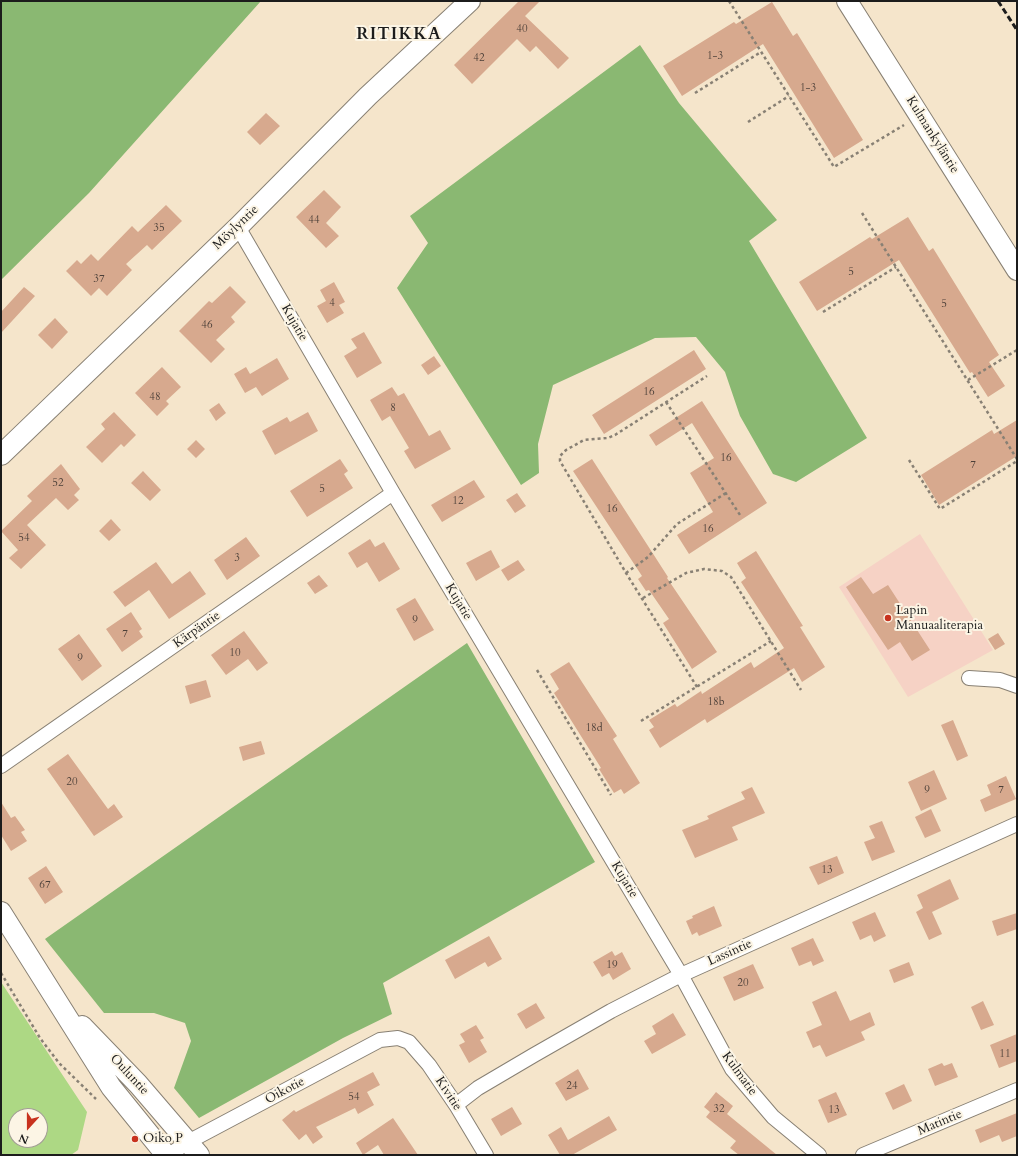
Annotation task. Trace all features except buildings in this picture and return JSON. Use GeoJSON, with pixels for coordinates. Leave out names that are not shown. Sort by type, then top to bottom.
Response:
{"type":"FeatureCollection","features":[{"type":"Feature","properties":{"kind":"street","name":"Möylyntie"},"geometry":{"type":"LineString","coordinates":[[1,455],[238,227],[368,96],[470,1]]}},
{"type":"Feature","properties":{"kind":"street","name":"Kulmankyläntie"},"geometry":{"type":"LineString","coordinates":[[848,1],[1017,270]]}},
{"type":"Feature","properties":{"kind":"street","name":"Kujatie"},"geometry":{"type":"LineString","coordinates":[[238,227],[393,493],[681,975]]}},
{"type":"Feature","properties":{"kind":"street","name":"Kärpäntie"},"geometry":{"type":"LineString","coordinates":[[1,766],[393,493]]}},
{"type":"Feature","properties":{"kind":"street"},"geometry":{"type":"LineString","coordinates":[[969,678],[1000,680],[1017,686]]}},
{"type":"Feature","properties":{"kind":"street","name":"Lassintie"},"geometry":{"type":"LineString","coordinates":[[456,1105],[478,1088],[534,1055],[611,1011],[681,975],[1017,824]]}},
{"type":"Feature","properties":{"kind":"street","name":"Ouluntie"},"geometry":{"type":"LineString","coordinates":[[1,912],[110,1088],[166,1155]]}},
{"type":"Feature","properties":{"kind":"street","name":"Kulmatie"},"geometry":{"type":"LineString","coordinates":[[681,975],[732,1069],[773,1118],[819,1155]]}},
{"type":"Feature","properties":{"kind":"street","name":"Ouluntie"},"geometry":{"type":"LineString","coordinates":[[55,998],[138,1084],[194,1148]]}},
{"type":"Feature","properties":{"kind":"street","name":"Oikotie"},"geometry":{"type":"LineString","coordinates":[[169,1155],[194,1148],[380,1040],[398,1038],[404,1039]]}},
{"type":"Feature","properties":{"kind":"street","name":"Kivitie"},"geometry":{"type":"LineString","coordinates":[[404,1039],[415,1048],[429,1065],[456,1105],[486,1155]]}},
{"type":"Feature","properties":{"kind":"street","name":"Matintie"},"geometry":{"type":"LineString","coordinates":[[863,1155],[1017,1090]]}},
{"type":"Feature","properties":{"kind":"path"},"geometry":{"type":"LineString","coordinates":[[729,1],[834,167],[920,115]]}},
{"type":"Feature","properties":{"kind":"path"},"geometry":{"type":"LineString","coordinates":[[695,93],[761,52]]}},
{"type":"Feature","properties":{"kind":"path"},"geometry":{"type":"LineString","coordinates":[[748,122],[789,96]]}},
{"type":"Feature","properties":{"kind":"path"},"geometry":{"type":"LineString","coordinates":[[862,213],[1017,460],[940,509],[909,460]]}},
{"type":"Feature","properties":{"kind":"path"},"geometry":{"type":"LineString","coordinates":[[824,312],[896,267]]}},
{"type":"Feature","properties":{"kind":"path"},"geometry":{"type":"LineString","coordinates":[[968,380],[1017,350]]}},
{"type":"Feature","properties":{"kind":"path"},"geometry":{"type":"LineString","coordinates":[[697,687],[643,598],[626,574],[560,461],[560,456],[566,450],[584,440],[608,438],[615,435],[707,376]]}},
{"type":"Feature","properties":{"kind":"path"},"geometry":{"type":"LineString","coordinates":[[666,402],[740,515]]}},
{"type":"Feature","properties":{"kind":"path"},"geometry":{"type":"LineString","coordinates":[[626,574],[648,558],[677,524],[726,493]]}},
{"type":"Feature","properties":{"kind":"path"},"geometry":{"type":"LineString","coordinates":[[643,598],[686,573],[704,569],[722,571],[732,577],[801,690]]}},
{"type":"Feature","properties":{"kind":"path"},"geometry":{"type":"LineString","coordinates":[[641,721],[771,641]]}},
{"type":"Feature","properties":{"kind":"path"},"geometry":{"type":"LineString","coordinates":[[537,670],[611,795]]}},
{"type":"Feature","properties":{"kind":"path"},"geometry":{"type":"LineString","coordinates":[[1,973],[40,1038],[59,1064],[102,1104]]}},
{"type":"Feature","properties":{"kind":"shaded area"},"geometry":{"type":"Polygon","coordinates":[[[920,534],[993,650],[908,697],[839,587],[920,534]]]}},
{"type":"Feature","properties":{"kind":"green space"},"geometry":{"type":"Polygon","coordinates":[[[1,1],[261,1],[89,193],[1,280],[1,1]]]}},
{"type":"Feature","properties":{"kind":"green space"},"geometry":{"type":"Polygon","coordinates":[[[640,45],[679,103],[777,220],[749,241],[867,438],[796,482],[773,474],[740,416],[725,372],[696,337],[655,338],[553,385],[538,444],[539,473],[521,485],[397,288],[428,243],[410,216],[640,45]]]}},
{"type":"Feature","properties":{"kind":"green space"},"geometry":{"type":"Polygon","coordinates":[[[467,643],[595,862],[383,983],[392,1014],[343,1038],[199,1118],[174,1088],[191,1041],[185,1023],[154,1013],[104,1013],[45,939],[467,643]]]}},
{"type":"Feature","properties":{"kind":"green space"},"geometry":{"type":"Polygon","coordinates":[[[1,982],[87,1112],[78,1150],[71,1155],[1,1155],[1,982]]]}},
{"type":"Feature","properties":{"kind":"railway"},"geometry":{"type":"LineString","coordinates":[[998,1],[1017,30]]}},
{"type":"Feature","properties":{"kind":"place","name":"Lapin Manuaaliterapia"},"geometry":{"type":"Point","coordinates":[888,618]}},
{"type":"Feature","properties":{"kind":"place","name":"Oiko P"},"geometry":{"type":"Point","coordinates":[135,1139]}},
{"type":"Feature","properties":{"kind":"district","name":"RITIKKA"},"geometry":{"type":"Point","coordinates":[399,35]}}]}
